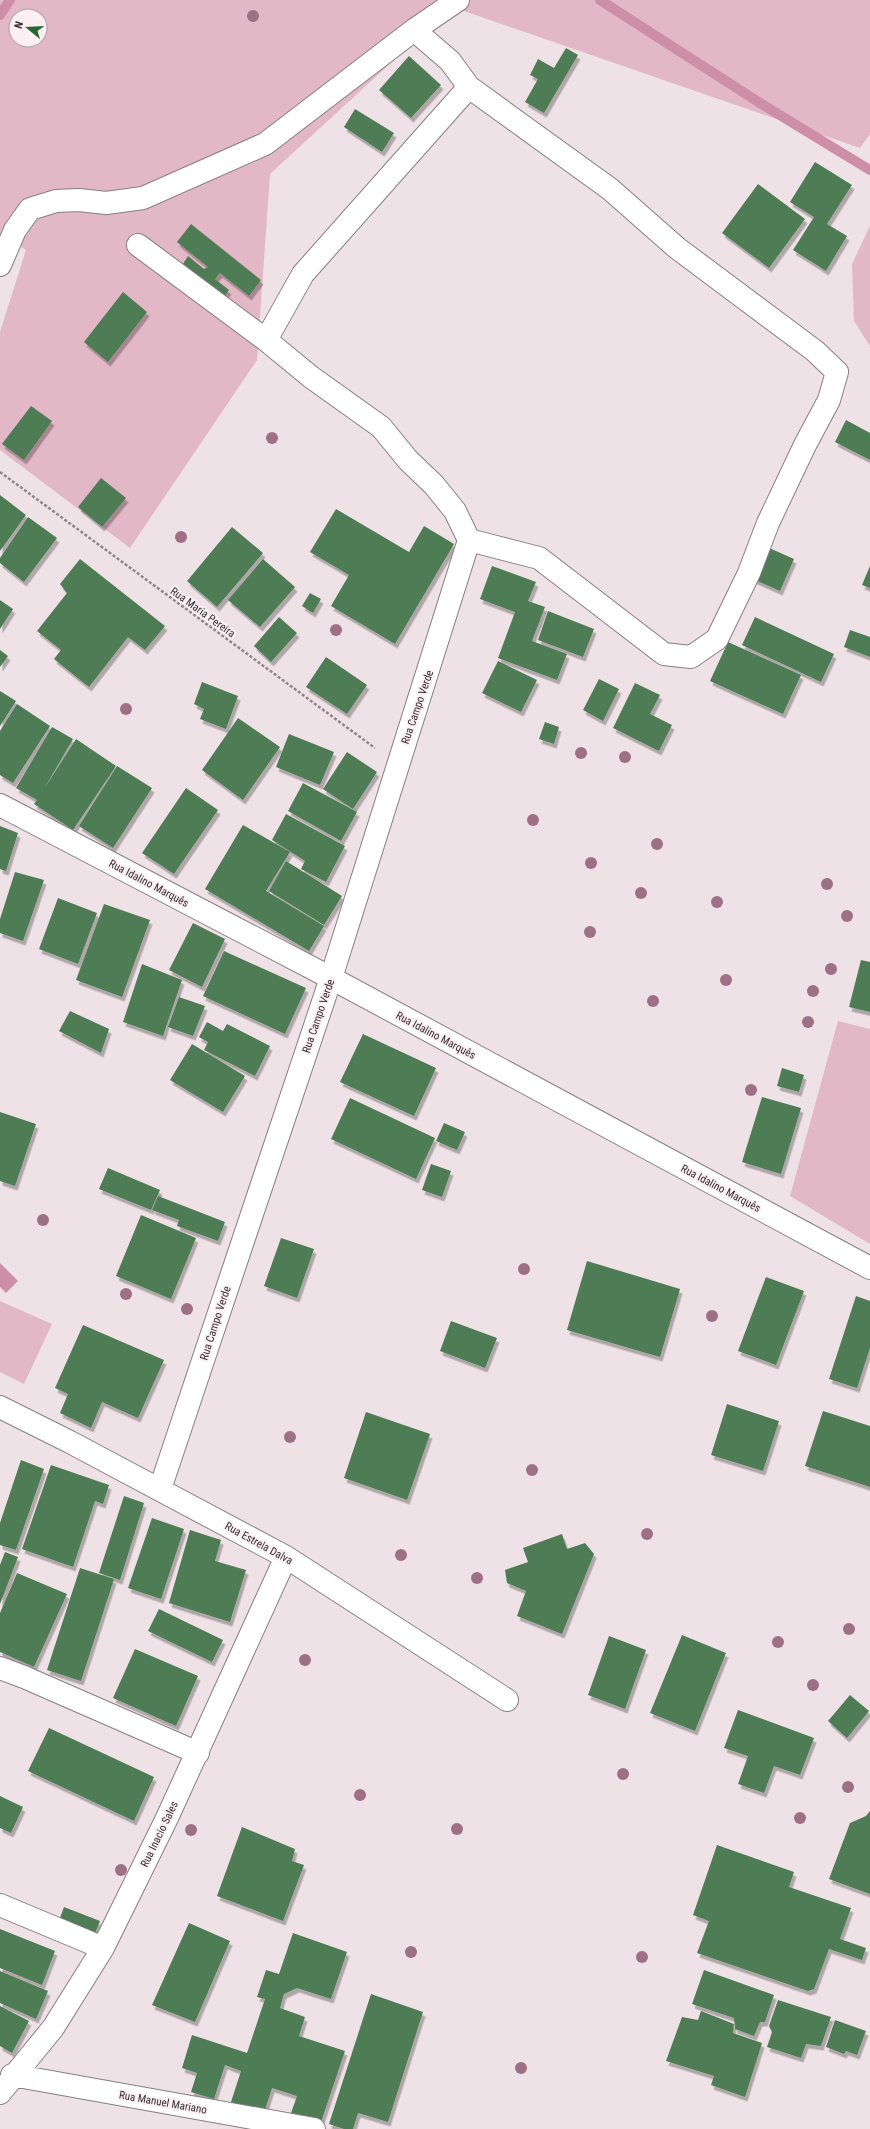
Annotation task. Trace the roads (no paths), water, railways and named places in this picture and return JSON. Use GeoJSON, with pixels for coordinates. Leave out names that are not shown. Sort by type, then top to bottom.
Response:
{"type":"FeatureCollection","features":[{"type":"Feature","properties":{"kind":"street"},"geometry":{"type":"LineString","coordinates":[[0,265],[15,230],[30,210],[56,201],[79,200],[106,203],[143,198],[265,144],[414,30],[458,0]]}},
{"type":"Feature","properties":{"kind":"street"},"geometry":{"type":"LineString","coordinates":[[138,245],[266,340],[311,377],[381,427],[408,460],[434,485],[455,511],[469,540],[539,558],[664,654],[691,657],[717,639],[749,573],[774,509],[804,445],[828,400],[837,372],[815,351],[676,248],[610,189],[469,87],[450,61],[414,30]]}},
{"type":"Feature","properties":{"kind":"street"},"geometry":{"type":"LineString","coordinates":[[266,340],[303,274],[469,87]]}},
{"type":"Feature","properties":{"kind":"street","name":"Rua Campo Verde"},"geometry":{"type":"LineString","coordinates":[[160,1489],[331,978],[397,764],[440,637],[469,540]]}},
{"type":"Feature","properties":{"kind":"street","name":"Rua Idalino Marquês"},"geometry":{"type":"LineString","coordinates":[[0,805],[331,978],[870,1268]]}},
{"type":"Feature","properties":{"kind":"street","name":"Rua Estrela Dalva"},"geometry":{"type":"LineString","coordinates":[[0,1407],[160,1489],[286,1557],[507,1700]]}},
{"type":"Feature","properties":{"kind":"street","name":"Rua Inacio Sales"},"geometry":{"type":"LineString","coordinates":[[0,2093],[12,2075],[53,2028],[103,1948],[198,1753],[286,1557]]}},
{"type":"Feature","properties":{"kind":"street"},"geometry":{"type":"LineString","coordinates":[[0,1668],[198,1753]]}},
{"type":"Feature","properties":{"kind":"street"},"geometry":{"type":"LineString","coordinates":[[0,1905],[103,1948]]}},
{"type":"Feature","properties":{"kind":"street","name":"Rua Manuel Mariano"},"geometry":{"type":"LineString","coordinates":[[12,2075],[314,2129]]}},
{"type":"Feature","properties":{"kind":"waterway"},"geometry":{"type":"LineString","coordinates":[[0,15],[10,0]]}},
{"type":"Feature","properties":{"kind":"waterway"},"geometry":{"type":"LineString","coordinates":[[600,0],[760,103],[870,170]]}}]}
